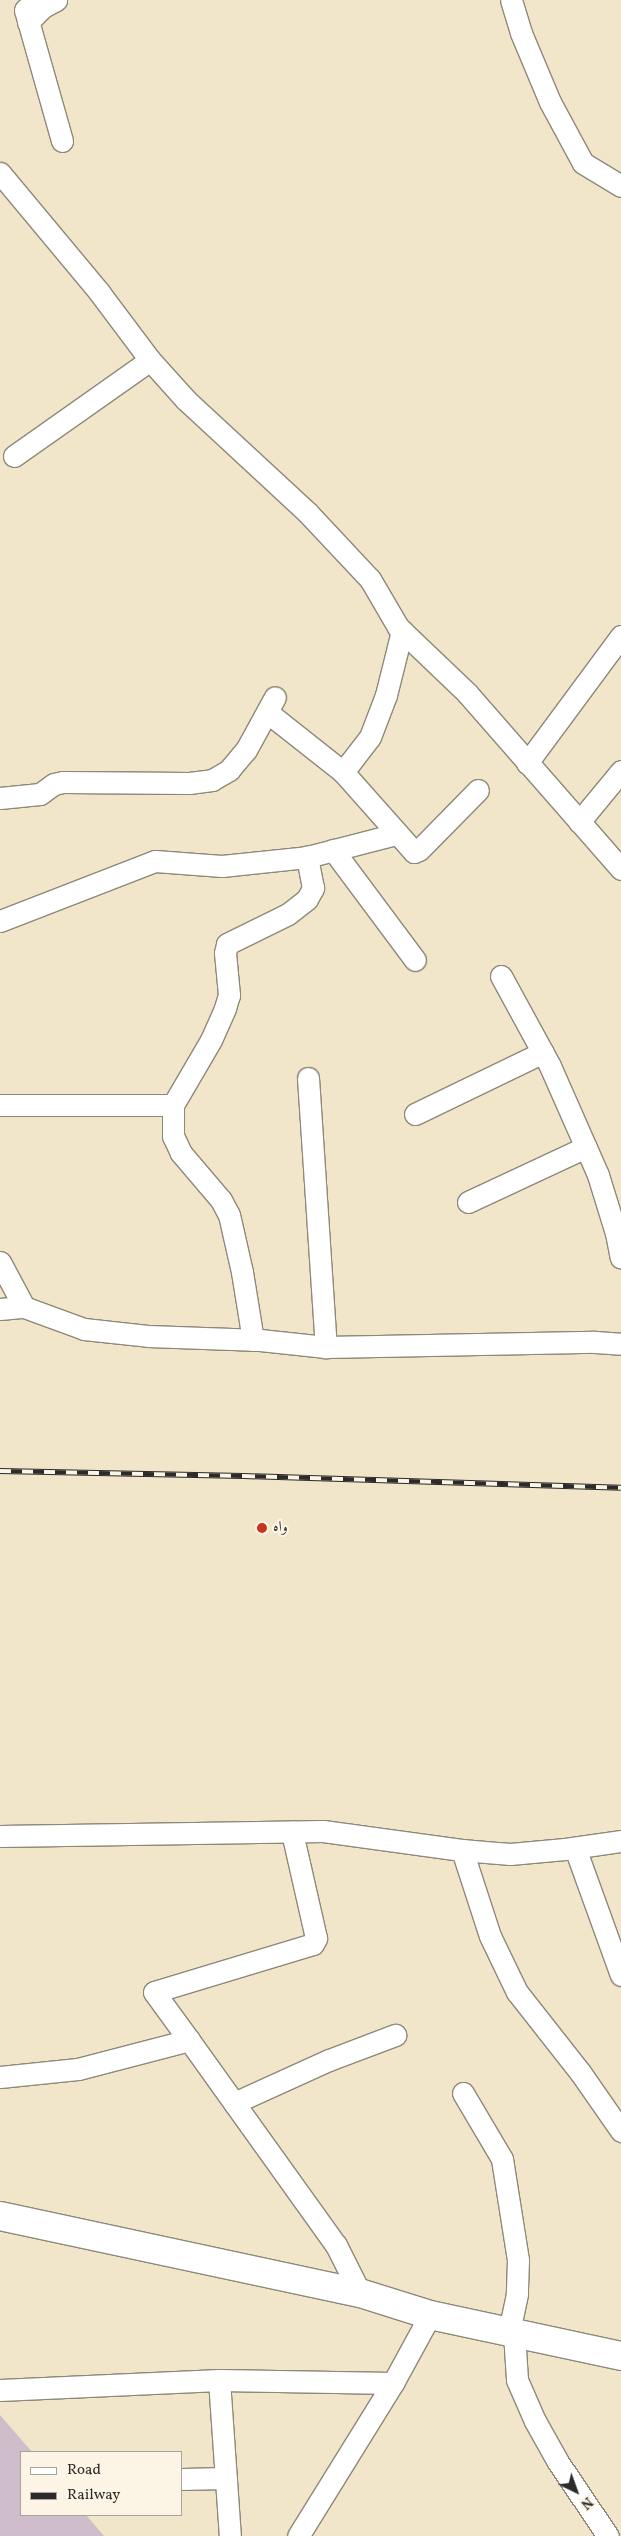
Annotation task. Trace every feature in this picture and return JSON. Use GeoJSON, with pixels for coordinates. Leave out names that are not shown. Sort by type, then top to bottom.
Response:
{"type":"FeatureCollection","features":[{"type":"Feature","properties":{"kind":"main road"},"geometry":{"type":"LineString","coordinates":[[0,2216],[360,2294],[430,2315],[621,2356]]}},
{"type":"Feature","properties":{"kind":"street"},"geometry":{"type":"LineString","coordinates":[[35,0],[24,10],[62,140]]}},
{"type":"Feature","properties":{"kind":"street"},"geometry":{"type":"LineString","coordinates":[[28,22],[44,7],[56,0]]}},
{"type":"Feature","properties":{"kind":"street"},"geometry":{"type":"LineString","coordinates":[[511,0],[522,33],[550,102],[578,155],[583,163],[621,186]]}},
{"type":"Feature","properties":{"kind":"street"},"geometry":{"type":"LineString","coordinates":[[0,173],[99,292],[150,360],[186,400],[307,512],[370,579],[402,631],[467,693],[621,869]]}},
{"type":"Feature","properties":{"kind":"street"},"geometry":{"type":"LineString","coordinates":[[14,456],[150,360]]}},
{"type":"Feature","properties":{"kind":"street"},"geometry":{"type":"LineString","coordinates":[[343,772],[370,737],[386,695],[402,631]]}},
{"type":"Feature","properties":{"kind":"street"},"geometry":{"type":"LineString","coordinates":[[527,763],[621,636]]}},
{"type":"Feature","properties":{"kind":"street"},"geometry":{"type":"LineString","coordinates":[[0,798],[40,794],[54,784],[63,782],[189,784],[212,780],[229,770],[246,750],[271,704],[343,772],[396,834],[414,852],[419,850],[478,790]]}},
{"type":"Feature","properties":{"kind":"street"},"geometry":{"type":"LineString","coordinates":[[579,822],[621,771]]}},
{"type":"Feature","properties":{"kind":"street"},"geometry":{"type":"LineString","coordinates":[[0,920],[155,861],[222,866],[307,857],[396,834]]}},
{"type":"Feature","properties":{"kind":"street"},"geometry":{"type":"LineString","coordinates":[[332,850],[415,960]]}},
{"type":"Feature","properties":{"kind":"street"},"geometry":{"type":"LineString","coordinates":[[253,1340],[242,1272],[229,1215],[221,1200],[181,1153],[173,1136],[173,1105],[211,1040],[225,1008],[229,995],[225,953],[226,944],[288,914],[307,899],[313,888],[307,857]]}},
{"type":"Feature","properties":{"kind":"street"},"geometry":{"type":"LineString","coordinates":[[501,976],[543,1052],[586,1147],[598,1176],[616,1233],[621,1258]]}},
{"type":"Feature","properties":{"kind":"street"},"geometry":{"type":"LineString","coordinates":[[415,1114],[543,1052]]}},
{"type":"Feature","properties":{"kind":"street"},"geometry":{"type":"LineString","coordinates":[[308,1078],[326,1348]]}},
{"type":"Feature","properties":{"kind":"street"},"geometry":{"type":"LineString","coordinates":[[0,1104],[173,1105]]}},
{"type":"Feature","properties":{"kind":"street"},"geometry":{"type":"LineString","coordinates":[[468,1202],[586,1147]]}},
{"type":"Feature","properties":{"kind":"street"},"geometry":{"type":"LineString","coordinates":[[0,1262],[24,1307]]}},
{"type":"Feature","properties":{"kind":"street"},"geometry":{"type":"LineString","coordinates":[[0,1309],[24,1307],[84,1329],[148,1336],[253,1340],[326,1348],[595,1342],[621,1344]]}},
{"type":"Feature","properties":{"kind":"street"},"geometry":{"type":"LineString","coordinates":[[0,1836],[323,1831],[462,1850],[510,1854],[575,1848],[621,1841]]}},
{"type":"Feature","properties":{"kind":"street"},"geometry":{"type":"LineString","coordinates":[[292,1832],[316,1938],[313,1944],[154,1992],[336,2245],[360,2294]]}},
{"type":"Feature","properties":{"kind":"street"},"geometry":{"type":"LineString","coordinates":[[575,1848],[621,1974]]}},
{"type":"Feature","properties":{"kind":"street"},"geometry":{"type":"LineString","coordinates":[[462,1850],[490,1936],[517,1992],[580,2072],[621,2132]]}},
{"type":"Feature","properties":{"kind":"street"},"geometry":{"type":"LineString","coordinates":[[234,2103],[329,2060],[395,2035]]}},
{"type":"Feature","properties":{"kind":"street"},"geometry":{"type":"LineString","coordinates":[[0,2077],[78,2069],[189,2040]]}},
{"type":"Feature","properties":{"kind":"street"},"geometry":{"type":"LineString","coordinates":[[463,2093],[502,2160],[518,2260],[517,2294],[511,2333],[517,2380],[535,2421],[558,2462],[608,2536]]}},
{"type":"Feature","properties":{"kind":"street"},"geometry":{"type":"LineString","coordinates":[[298,2536],[393,2383],[430,2315]]}},
{"type":"Feature","properties":{"kind":"street"},"geometry":{"type":"LineString","coordinates":[[0,2390],[219,2380],[393,2383]]}},
{"type":"Feature","properties":{"kind":"street"},"geometry":{"type":"LineString","coordinates":[[219,2380],[230,2536]]}},
{"type":"Feature","properties":{"kind":"street"},"geometry":{"type":"LineString","coordinates":[[182,2479],[226,2478]]}},
{"type":"Feature","properties":{"kind":"shaded area"},"geometry":{"type":"Polygon","coordinates":[[[0,2415],[31,2451],[20,2451],[20,2516],[87,2516],[104,2536],[0,2536],[0,2415]]]}},
{"type":"Feature","properties":{"kind":"railway"},"geometry":{"type":"LineString","coordinates":[[0,1471],[244,1476],[621,1488]]}},
{"type":"Feature","properties":{"kind":"place","name":"واہ"},"geometry":{"type":"Point","coordinates":[262,1528]}}]}
